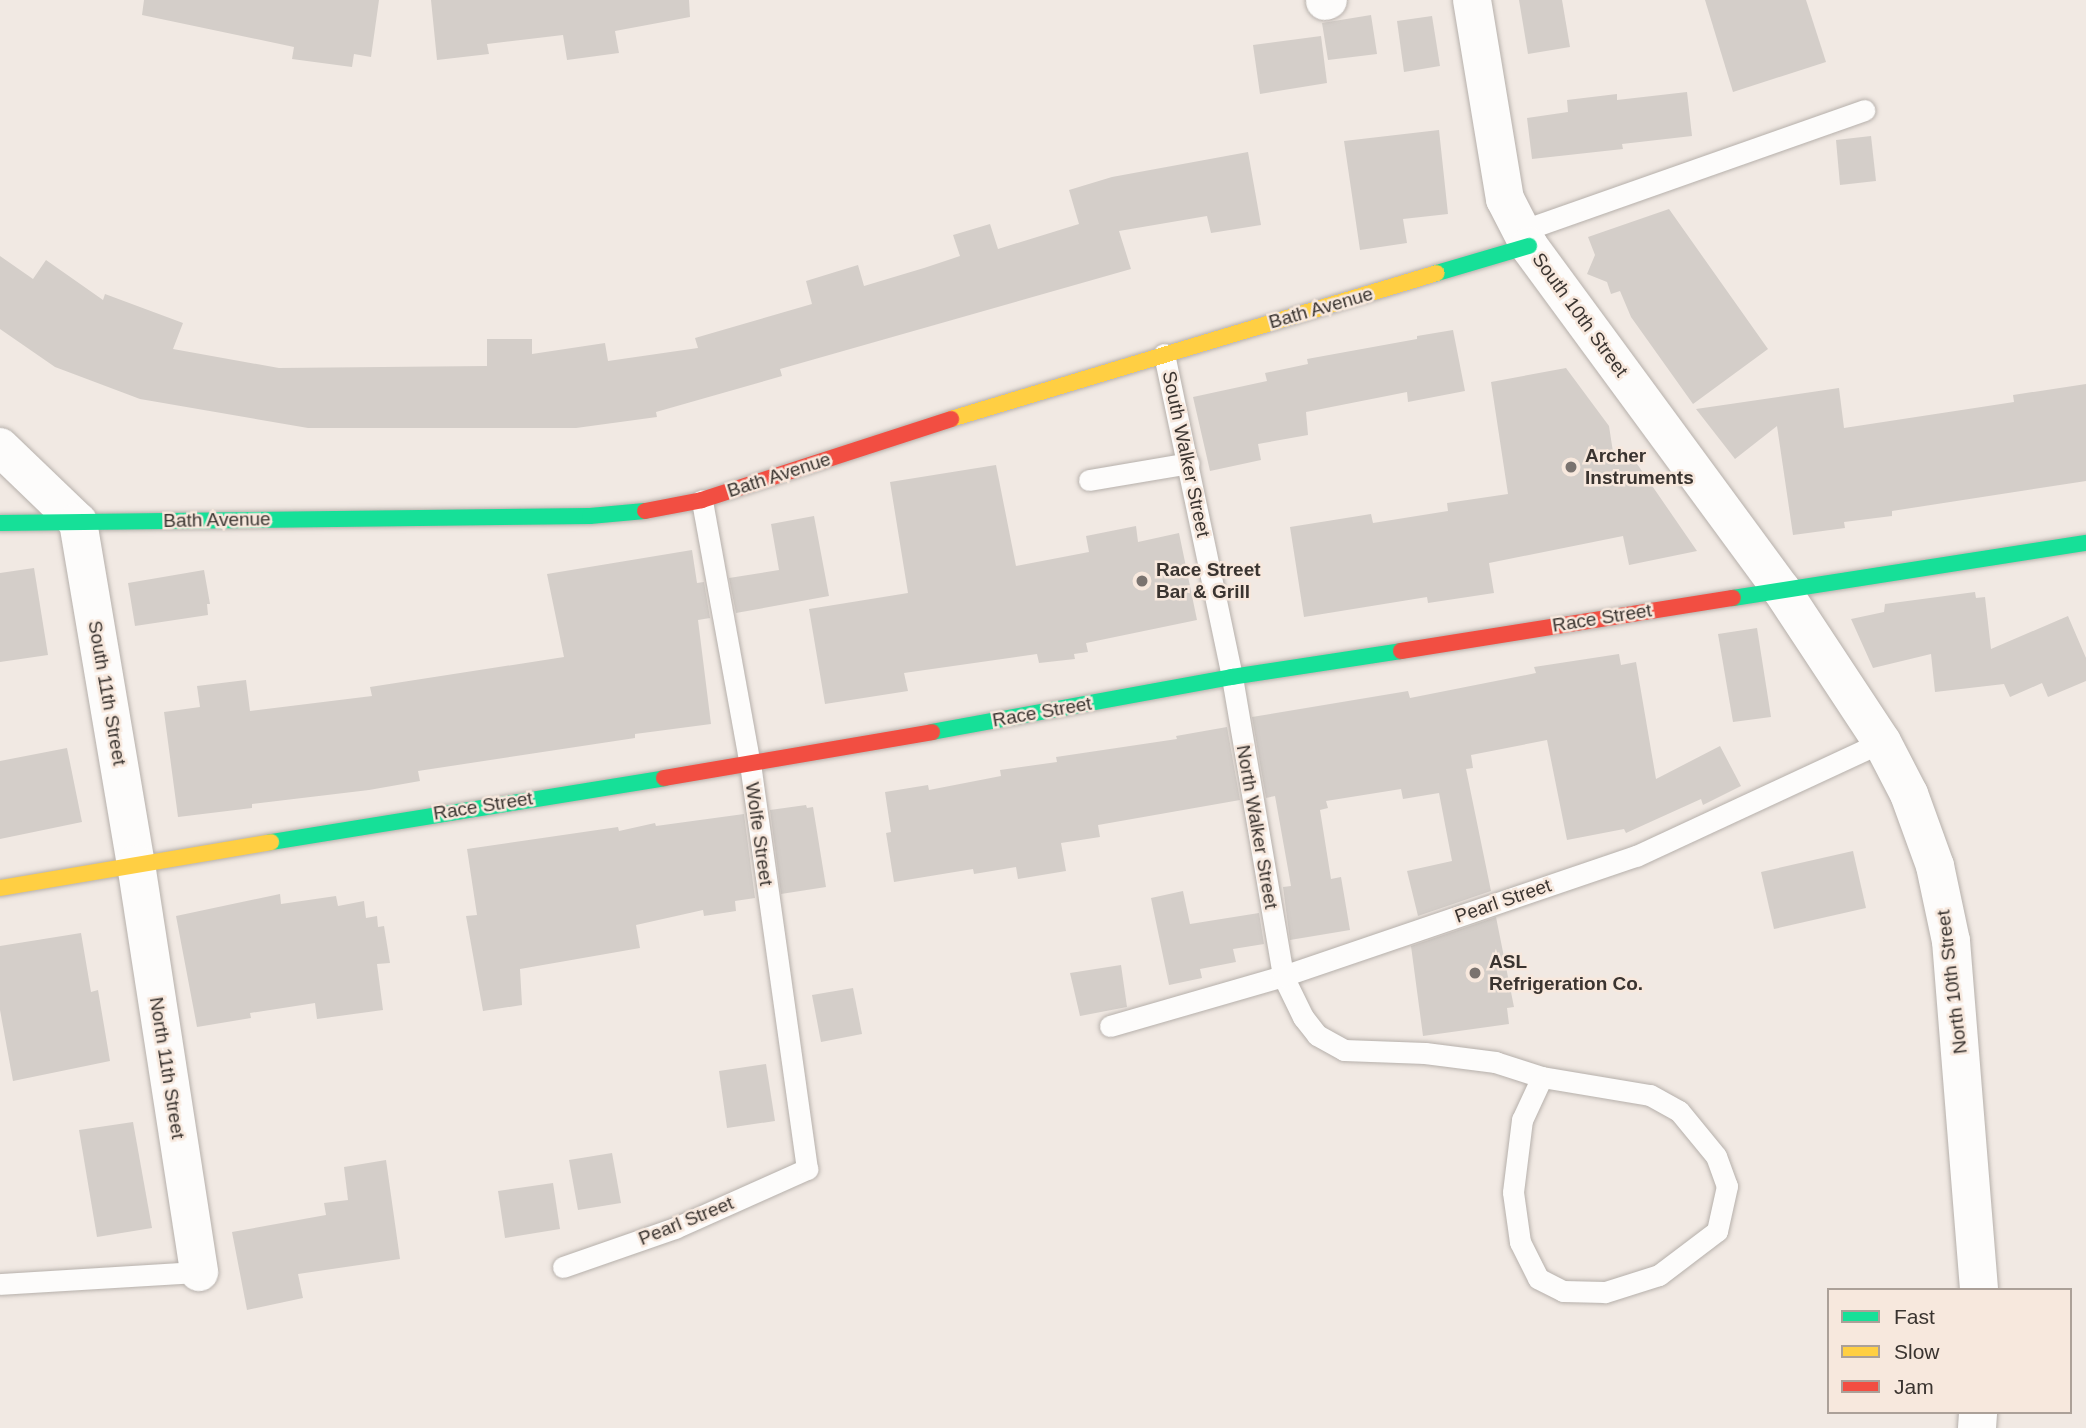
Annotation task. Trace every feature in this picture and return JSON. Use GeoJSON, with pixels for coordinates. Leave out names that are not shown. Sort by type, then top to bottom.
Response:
{"type":"FeatureCollection","features":[{"type":"Feature","properties":{"kind":"main road","name":"Bath Avenue"},"geometry":{"type":"LineString","coordinates":[[0,523],[590,516],[638,512],[702,500],[1031,393],[1164,354],[1525,239]]}},
{"type":"Feature","properties":{"kind":"main road","name":"Race Street"},"geometry":{"type":"LineString","coordinates":[[0,888],[473,807],[750,765],[1232,677],[2086,543]]}},
{"type":"Feature","properties":{"kind":"street","name":"South 10th Street"},"geometry":{"type":"LineString","coordinates":[[1472,0],[1505,199],[1525,239],[1781,589]]}},
{"type":"Feature","properties":{"kind":"street"},"geometry":{"type":"LineString","coordinates":[[0,447],[78,522]]}},
{"type":"Feature","properties":{"kind":"street","name":"South 11th Street"},"geometry":{"type":"LineString","coordinates":[[78,522],[136,864]]}},
{"type":"Feature","properties":{"kind":"street","name":"North 10th Street"},"geometry":{"type":"LineString","coordinates":[[1781,589],[1882,742],[1909,794],[1935,866],[1951,941],[1979,1288]]}},
{"type":"Feature","properties":{"kind":"street","name":"North 11th Street"},"geometry":{"type":"LineString","coordinates":[[136,864],[199,1272]]}},
{"type":"Feature","properties":{"kind":"lane","name":"Bath Avenue"},"geometry":{"type":"LineString","coordinates":[[1525,239],[1864,110]]}},
{"type":"Feature","properties":{"kind":"lane","name":"South Walker Street"},"geometry":{"type":"LineString","coordinates":[[1164,354],[1232,677]]}},
{"type":"Feature","properties":{"kind":"lane"},"geometry":{"type":"LineString","coordinates":[[1089,480],[1189,463]]}},
{"type":"Feature","properties":{"kind":"lane","name":"Wolfe Street"},"geometry":{"type":"LineString","coordinates":[[702,500],[750,765],[807,1169]]}},
{"type":"Feature","properties":{"kind":"lane","name":"North Walker Street"},"geometry":{"type":"LineString","coordinates":[[1232,677],[1283,976],[1303,1017],[1317,1035],[1344,1050],[1425,1053],[1494,1062],[1542,1077]]}},
{"type":"Feature","properties":{"kind":"lane","name":"Pearl Street"},"geometry":{"type":"LineString","coordinates":[[1110,1026],[1283,976],[1636,856],[1882,742]]}},
{"type":"Feature","properties":{"kind":"lane"},"geometry":{"type":"LineString","coordinates":[[1542,1077],[1650,1095],[1679,1111],[1716,1156],[1727,1186],[1717,1231],[1659,1275],[1605,1292],[1563,1291],[1538,1278],[1520,1242],[1513,1192],[1522,1120],[1542,1077]]}},
{"type":"Feature","properties":{"kind":"lane","name":"Pearl Street"},"geometry":{"type":"LineString","coordinates":[[563,1267],[675,1228],[807,1169]]}},
{"type":"Feature","properties":{"kind":"lane"},"geometry":{"type":"LineString","coordinates":[[0,1284],[199,1272]]}},
{"type":"Feature","properties":{"kind":"building"},"geometry":{"type":"Polygon","coordinates":[[[144,0],[379,0],[371,57],[354,54],[352,67],[292,59],[294,47],[142,15],[144,0]]]}},
{"type":"Feature","properties":{"kind":"building"},"geometry":{"type":"Polygon","coordinates":[[[431,0],[689,0],[690,17],[615,31],[619,53],[567,60],[563,35],[487,44],[489,54],[437,60],[431,0]]]}},
{"type":"Feature","properties":{"kind":"building"},"geometry":{"type":"Polygon","coordinates":[[[1519,0],[1562,0],[1570,47],[1528,54],[1519,0]]]}},
{"type":"Feature","properties":{"kind":"building"},"geometry":{"type":"Polygon","coordinates":[[[1705,0],[1806,0],[1826,62],[1733,92],[1705,0]]]}},
{"type":"Feature","properties":{"kind":"building"},"geometry":{"type":"Polygon","coordinates":[[[1371,15],[1377,54],[1328,60],[1322,23],[1371,15]]]}},
{"type":"Feature","properties":{"kind":"building"},"geometry":{"type":"Polygon","coordinates":[[[1432,16],[1440,66],[1404,72],[1397,21],[1432,16]]]}},
{"type":"Feature","properties":{"kind":"building"},"geometry":{"type":"Polygon","coordinates":[[[1321,36],[1327,83],[1260,94],[1253,45],[1321,36]]]}},
{"type":"Feature","properties":{"kind":"building"},"geometry":{"type":"Polygon","coordinates":[[[1687,92],[1692,136],[1622,144],[1623,149],[1532,159],[1527,118],[1568,112],[1567,100],[1617,94],[1617,100],[1687,92]]]}},
{"type":"Feature","properties":{"kind":"building"},"geometry":{"type":"Polygon","coordinates":[[[1439,130],[1448,214],[1403,219],[1407,243],[1360,250],[1344,141],[1439,130]]]}},
{"type":"Feature","properties":{"kind":"building"},"geometry":{"type":"Polygon","coordinates":[[[1871,136],[1876,181],[1840,185],[1836,140],[1871,136]]]}},
{"type":"Feature","properties":{"kind":"building"},"geometry":{"type":"Polygon","coordinates":[[[1248,152],[1261,225],[1211,233],[1207,216],[1119,231],[1131,269],[780,369],[782,376],[656,412],[657,417],[576,428],[308,428],[140,399],[55,367],[0,329],[0,256],[33,279],[46,260],[103,300],[105,294],[183,323],[173,349],[279,368],[487,366],[487,339],[532,339],[532,354],[605,343],[608,361],[698,348],[695,338],[812,304],[806,281],[858,265],[864,286],[960,256],[953,235],[990,224],[998,249],[1079,224],[1069,190],[1112,177],[1248,152]]]}},
{"type":"Feature","properties":{"kind":"building"},"geometry":{"type":"Polygon","coordinates":[[[1669,209],[1768,349],[1693,404],[1631,317],[1620,291],[1611,294],[1607,282],[1587,274],[1595,255],[1588,237],[1669,209]]]}},
{"type":"Feature","properties":{"kind":"building"},"geometry":{"type":"Polygon","coordinates":[[[1453,330],[1465,391],[1408,402],[1407,392],[1306,412],[1308,435],[1258,444],[1261,460],[1210,471],[1193,397],[1267,381],[1265,373],[1308,364],[1307,359],[1453,330]]]}},
{"type":"Feature","properties":{"kind":"building"},"geometry":{"type":"Polygon","coordinates":[[[1566,368],[1609,426],[1615,465],[1635,461],[1697,551],[1629,565],[1623,536],[1489,563],[1494,593],[1428,603],[1427,597],[1304,617],[1290,527],[1371,514],[1373,523],[1448,511],[1447,503],[1508,494],[1491,382],[1566,368]]]}},
{"type":"Feature","properties":{"kind":"building"},"geometry":{"type":"Polygon","coordinates":[[[2086,384],[2086,481],[1892,511],[1892,516],[1844,522],[1845,528],[1793,535],[1777,426],[1735,459],[1696,409],[1839,388],[1844,428],[2014,402],[2013,395],[2086,384]]]}},
{"type":"Feature","properties":{"kind":"building"},"geometry":{"type":"Polygon","coordinates":[[[996,465],[1016,566],[1089,552],[1086,536],[1136,526],[1138,542],[1179,533],[1197,620],[1086,643],[1088,652],[1074,654],[1075,659],[1039,663],[1037,654],[904,673],[908,691],[825,704],[809,609],[908,593],[890,482],[996,465]]]}},
{"type":"Feature","properties":{"kind":"building"},"geometry":{"type":"Polygon","coordinates":[[[814,516],[829,596],[736,613],[729,578],[779,570],[771,524],[814,516]]]}},
{"type":"Feature","properties":{"kind":"building"},"geometry":{"type":"Polygon","coordinates":[[[692,550],[697,583],[704,582],[710,618],[698,620],[711,724],[635,734],[635,738],[418,771],[420,781],[369,790],[252,804],[252,808],[178,817],[164,712],[200,707],[197,686],[246,680],[250,711],[372,696],[370,687],[564,657],[547,574],[692,550]]]}},
{"type":"Feature","properties":{"kind":"building"},"geometry":{"type":"Polygon","coordinates":[[[34,568],[48,655],[0,662],[0,573],[34,568]]]}},
{"type":"Feature","properties":{"kind":"building"},"geometry":{"type":"Polygon","coordinates":[[[204,570],[210,604],[207,604],[208,615],[135,626],[128,583],[204,570]]]}},
{"type":"Feature","properties":{"kind":"building"},"geometry":{"type":"Polygon","coordinates":[[[1975,592],[1976,598],[1985,597],[1991,649],[2068,616],[2086,658],[2086,681],[2048,697],[2042,683],[2010,697],[2004,684],[1935,692],[1931,654],[1873,668],[1851,619],[1884,612],[1885,604],[1975,592]]]}},
{"type":"Feature","properties":{"kind":"building"},"geometry":{"type":"Polygon","coordinates":[[[1757,628],[1771,717],[1733,722],[1718,634],[1757,628]]]}},
{"type":"Feature","properties":{"kind":"building"},"geometry":{"type":"Polygon","coordinates":[[[1619,654],[1621,665],[1636,662],[1656,779],[1720,746],[1741,786],[1703,805],[1701,799],[1626,833],[1624,829],[1567,840],[1547,740],[1471,755],[1473,768],[1466,769],[1491,891],[1418,916],[1407,871],[1452,861],[1439,793],[1403,799],[1401,789],[1326,801],[1328,808],[1320,810],[1331,879],[1341,877],[1350,930],[1290,940],[1283,887],[1291,886],[1275,796],[1266,798],[1252,717],[1408,691],[1410,698],[1536,673],[1534,667],[1619,654]]]}},
{"type":"Feature","properties":{"kind":"building"},"geometry":{"type":"Polygon","coordinates":[[[1227,727],[1240,800],[1098,825],[1100,837],[1061,843],[1066,871],[1018,879],[1016,867],[974,874],[973,869],[894,882],[886,833],[891,832],[885,792],[928,785],[929,790],[1001,776],[1000,770],[1057,762],[1056,757],[1177,739],[1176,736],[1227,727]]]}},
{"type":"Feature","properties":{"kind":"building"},"geometry":{"type":"Polygon","coordinates":[[[67,748],[82,822],[0,839],[0,761],[67,748]]]}},
{"type":"Feature","properties":{"kind":"building"},"geometry":{"type":"Polygon","coordinates":[[[806,805],[807,808],[813,807],[826,887],[781,894],[770,810],[806,805]]]}},
{"type":"Feature","properties":{"kind":"building"},"geometry":{"type":"Polygon","coordinates":[[[744,814],[755,898],[735,901],[736,911],[704,916],[703,910],[636,925],[640,948],[520,969],[522,1005],[483,1011],[466,916],[477,915],[467,849],[618,827],[619,831],[655,823],[656,826],[744,814]]]}},
{"type":"Feature","properties":{"kind":"building"},"geometry":{"type":"Polygon","coordinates":[[[1853,851],[1866,908],[1774,929],[1761,872],[1853,851]]]}},
{"type":"Feature","properties":{"kind":"building"},"geometry":{"type":"Polygon","coordinates":[[[1183,891],[1190,924],[1259,913],[1264,944],[1233,949],[1236,962],[1200,969],[1202,978],[1169,985],[1151,898],[1183,891]]]}},
{"type":"Feature","properties":{"kind":"building"},"geometry":{"type":"Polygon","coordinates":[[[280,894],[281,904],[336,896],[338,906],[364,901],[366,918],[377,916],[378,927],[384,926],[390,963],[377,964],[383,1010],[317,1019],[315,1003],[250,1013],[251,1018],[197,1027],[176,916],[280,894]]]}},
{"type":"Feature","properties":{"kind":"building","name":"ASL Refrigeration Co."},"geometry":{"type":"Polygon","coordinates":[[[1496,917],[1514,1007],[1507,1008],[1509,1024],[1423,1036],[1411,946],[1496,917]]]}},
{"type":"Feature","properties":{"kind":"building"},"geometry":{"type":"Polygon","coordinates":[[[81,933],[91,992],[98,990],[110,1061],[13,1081],[0,1010],[0,946],[81,933]]]}},
{"type":"Feature","properties":{"kind":"building"},"geometry":{"type":"Polygon","coordinates":[[[1121,965],[1127,1007],[1080,1016],[1070,973],[1121,965]]]}},
{"type":"Feature","properties":{"kind":"building"},"geometry":{"type":"Polygon","coordinates":[[[853,988],[862,1034],[821,1042],[812,995],[853,988]]]}},
{"type":"Feature","properties":{"kind":"building"},"geometry":{"type":"Polygon","coordinates":[[[766,1064],[775,1121],[727,1128],[719,1071],[766,1064]]]}},
{"type":"Feature","properties":{"kind":"building"},"geometry":{"type":"Polygon","coordinates":[[[133,1122],[152,1228],[97,1237],[79,1130],[133,1122]]]}},
{"type":"Feature","properties":{"kind":"building"},"geometry":{"type":"Polygon","coordinates":[[[612,1153],[621,1203],[578,1210],[569,1160],[612,1153]]]}},
{"type":"Feature","properties":{"kind":"building"},"geometry":{"type":"Polygon","coordinates":[[[386,1160],[400,1259],[298,1274],[303,1298],[247,1310],[232,1232],[326,1215],[324,1203],[348,1200],[344,1167],[386,1160]]]}},
{"type":"Feature","properties":{"kind":"building"},"geometry":{"type":"Polygon","coordinates":[[[553,1183],[560,1229],[505,1238],[498,1191],[553,1183]]]}},
{"type":"Feature","properties":{"kind":"traffic: fast"},"geometry":{"type":"LineString","coordinates":[[1437,273],[1529,246]]}},
{"type":"Feature","properties":{"kind":"traffic: fast"},"geometry":{"type":"LineString","coordinates":[[0,523],[590,516],[645,511]]}},
{"type":"Feature","properties":{"kind":"traffic: fast"},"geometry":{"type":"LineString","coordinates":[[1733,598],[2086,543]]}},
{"type":"Feature","properties":{"kind":"traffic: fast"},"geometry":{"type":"LineString","coordinates":[[932,732],[1232,677],[1401,651]]}},
{"type":"Feature","properties":{"kind":"traffic: fast"},"geometry":{"type":"LineString","coordinates":[[271,842],[664,778]]}},
{"type":"Feature","properties":{"kind":"traffic: slow"},"geometry":{"type":"LineString","coordinates":[[951,419],[1437,273]]}},
{"type":"Feature","properties":{"kind":"traffic: slow"},"geometry":{"type":"LineString","coordinates":[[0,888],[271,842]]}},
{"type":"Feature","properties":{"kind":"traffic: jam"},"geometry":{"type":"LineString","coordinates":[[645,511],[702,500],[951,419]]}},
{"type":"Feature","properties":{"kind":"traffic: jam"},"geometry":{"type":"LineString","coordinates":[[1401,651],[1733,598]]}},
{"type":"Feature","properties":{"kind":"traffic: jam"},"geometry":{"type":"LineString","coordinates":[[664,778],[932,732]]}},
{"type":"Feature","properties":{"kind":"place","name":"Archer Instruments"},"geometry":{"type":"Point","coordinates":[1571,467]}},
{"type":"Feature","properties":{"kind":"place","name":"Race Street Bar & Grill"},"geometry":{"type":"Point","coordinates":[1142,581]}},
{"type":"Feature","properties":{"kind":"place","name":"ASL Refrigeration Co."},"geometry":{"type":"Point","coordinates":[1475,973]}}]}
